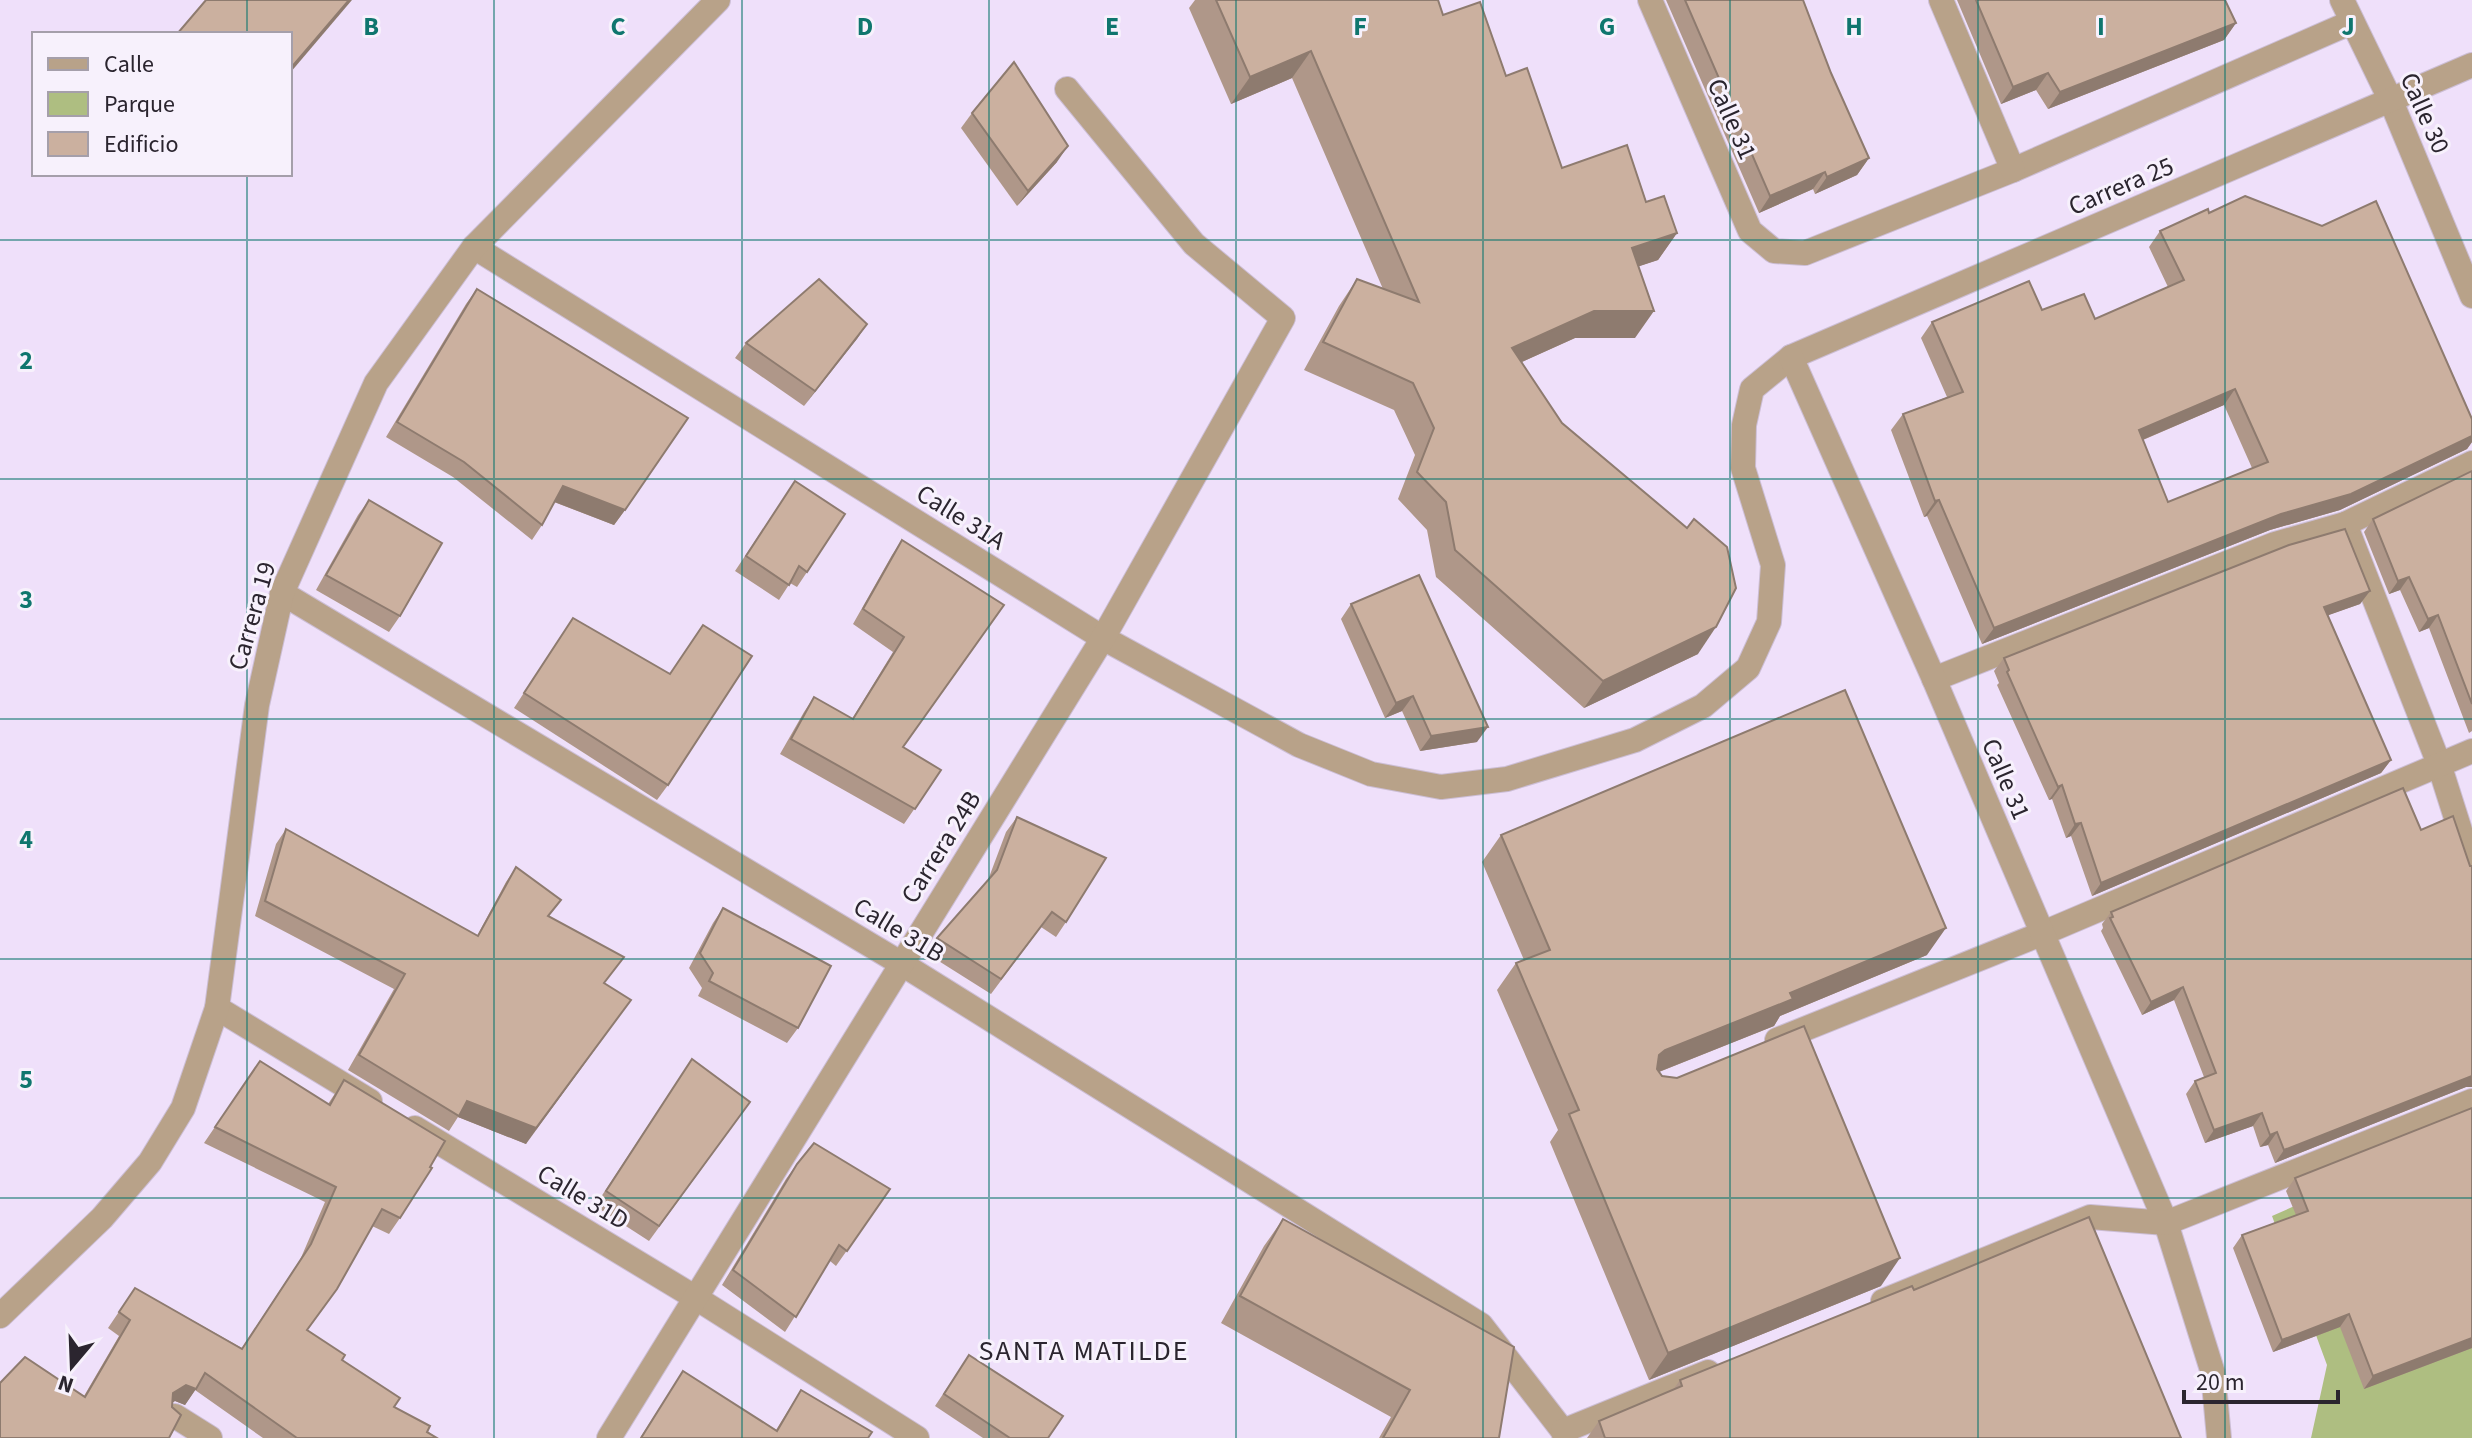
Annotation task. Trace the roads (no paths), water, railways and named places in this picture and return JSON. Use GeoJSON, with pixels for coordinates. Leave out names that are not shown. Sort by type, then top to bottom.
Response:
{"type":"FeatureCollection","features":[{"type":"Feature","properties":{"kind":"street","name":"Carrera 19"},"geometry":{"type":"LineString","coordinates":[[0,1316],[102,1218],[150,1162],[183,1108],[217,1008],[257,705],[282,593],[376,383],[474,247],[718,0]]}},
{"type":"Feature","properties":{"kind":"street","name":"Calle 31"},"geometry":{"type":"LineString","coordinates":[[1650,0],[1750,231],[1774,251],[1805,253],[2013,170]]}},
{"type":"Feature","properties":{"kind":"street"},"geometry":{"type":"LineString","coordinates":[[1941,0],[2013,170],[2347,11]]}},
{"type":"Feature","properties":{"kind":"street","name":"Calle 30"},"geometry":{"type":"LineString","coordinates":[[2347,11],[2391,101],[2472,296]]}},
{"type":"Feature","properties":{"kind":"street","name":"Carrera 25"},"geometry":{"type":"LineString","coordinates":[[1441,787],[1507,779],[1635,740],[1703,706],[1748,668],[1769,622],[1773,565],[1743,468],[1744,425],[1752,389],[1791,357],[2472,65]]}},
{"type":"Feature","properties":{"kind":"street","name":"Carrera 24B"},"geometry":{"type":"LineString","coordinates":[[609,1438],[1103,638],[1283,318],[1194,244],[1067,89]]}},
{"type":"Feature","properties":{"kind":"street","name":"Calle 31A"},"geometry":{"type":"LineString","coordinates":[[474,247],[1103,638],[1299,745],[1371,774],[1441,787]]}},
{"type":"Feature","properties":{"kind":"street","name":"Calle 31"},"geometry":{"type":"LineString","coordinates":[[1791,357],[1934,679],[2166,1223],[2213,1373],[2219,1438]]}},
{"type":"Feature","properties":{"kind":"street"},"geometry":{"type":"LineString","coordinates":[[1934,679],[2275,544],[2345,524],[2472,463]]}},
{"type":"Feature","properties":{"kind":"street"},"geometry":{"type":"LineString","coordinates":[[2345,524],[2439,764],[2472,868]]}},
{"type":"Feature","properties":{"kind":"street","name":"Calle 31B"},"geometry":{"type":"LineString","coordinates":[[282,593],[902,964],[1481,1325],[1564,1434]]}},
{"type":"Feature","properties":{"kind":"street"},"geometry":{"type":"LineString","coordinates":[[1753,1050],[2041,934],[2472,751]]}},
{"type":"Feature","properties":{"kind":"street","name":"Calle 31D"},"geometry":{"type":"LineString","coordinates":[[217,1008],[696,1298],[917,1438]]}},
{"type":"Feature","properties":{"kind":"street"},"geometry":{"type":"LineString","coordinates":[[1856,1312],[2090,1217],[2166,1223],[2472,1101]]}},
{"type":"Feature","properties":{"kind":"street"},"geometry":{"type":"LineString","coordinates":[[1564,1434],[1724,1366]]}},
{"type":"Feature","properties":{"kind":"street"},"geometry":{"type":"LineString","coordinates":[[175,1416],[210,1438]]}},
{"type":"Feature","properties":{"kind":"district","name":"SANTA MATILDE"},"geometry":{"type":"Point","coordinates":[1084,1351]}}]}
